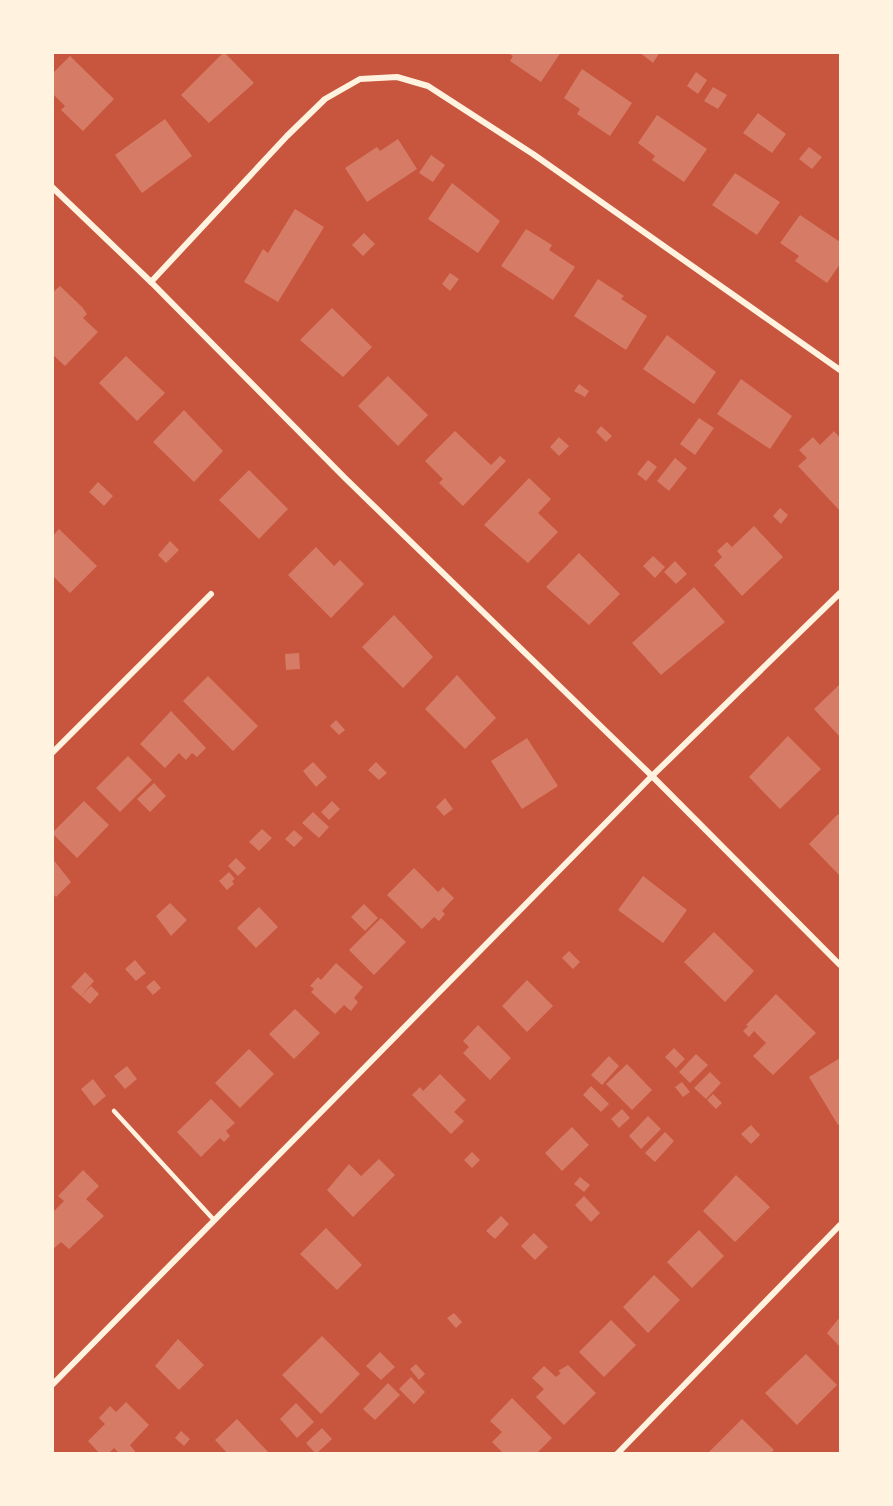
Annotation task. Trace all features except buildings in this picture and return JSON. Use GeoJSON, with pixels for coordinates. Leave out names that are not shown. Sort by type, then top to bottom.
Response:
{"type":"FeatureCollection","features":[{"type":"Feature","properties":{"kind":"street"},"geometry":{"type":"LineString","coordinates":[[152,282],[287,136],[325,99],[360,79],[397,77],[428,86],[533,154],[840,370]]}},
{"type":"Feature","properties":{"kind":"street"},"geometry":{"type":"LineString","coordinates":[[52,187],[152,282],[345,478],[652,776],[840,965]]}},
{"type":"Feature","properties":{"kind":"street"},"geometry":{"type":"LineString","coordinates":[[52,1385],[652,776],[840,593]]}},
{"type":"Feature","properties":{"kind":"street"},"geometry":{"type":"LineString","coordinates":[[52,753],[211,594]]}},
{"type":"Feature","properties":{"kind":"street"},"geometry":{"type":"LineString","coordinates":[[617,1454],[840,1225]]}},
{"type":"Feature","properties":{"kind":"lane"},"geometry":{"type":"LineString","coordinates":[[114,1111],[213,1220]]}}]}
